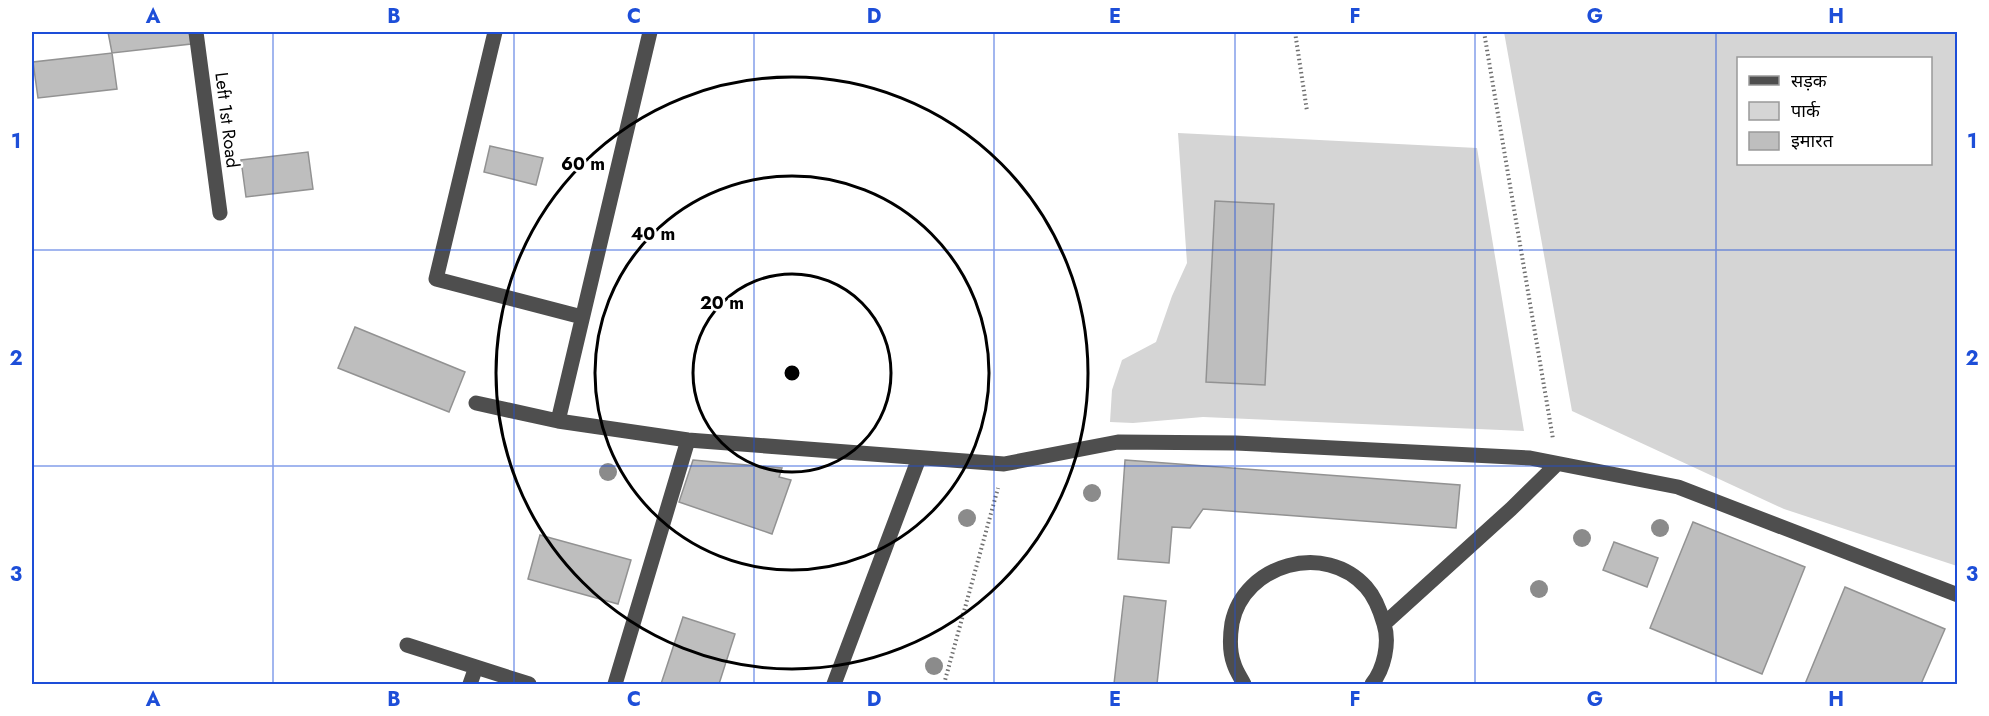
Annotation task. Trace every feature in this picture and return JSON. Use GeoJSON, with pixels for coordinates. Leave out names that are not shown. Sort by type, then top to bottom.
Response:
{"type":"FeatureCollection","features":[{"type":"Feature","properties":{"kind":"street","name":"Left 1st Road"},"geometry":{"type":"LineString","coordinates":[[196,32],[220,213]]}},
{"type":"Feature","properties":{"kind":"street"},"geometry":{"type":"LineString","coordinates":[[495,32],[436,279],[582,317]]}},
{"type":"Feature","properties":{"kind":"street"},"geometry":{"type":"LineString","coordinates":[[558,421],[650,32]]}},
{"type":"Feature","properties":{"kind":"street"},"geometry":{"type":"LineString","coordinates":[[476,403],[558,421],[688,440],[1004,464],[1118,442],[1236,443],[1530,458],[1678,488],[1958,595]]}},
{"type":"Feature","properties":{"kind":"street"},"geometry":{"type":"LineString","coordinates":[[615,684],[688,440]]}},
{"type":"Feature","properties":{"kind":"street"},"geometry":{"type":"LineString","coordinates":[[834,684],[919,458]]}},
{"type":"Feature","properties":{"kind":"street"},"geometry":{"type":"LineString","coordinates":[[1384,624],[1511,509],[1557,464]]}},
{"type":"Feature","properties":{"kind":"street"},"geometry":{"type":"LineString","coordinates":[[1244,684],[1233,664],[1230,637],[1235,611],[1249,588],[1270,571],[1295,562],[1322,563],[1345,571],[1365,586],[1379,606],[1384,624],[1385,655],[1377,678],[1372,684]]}},
{"type":"Feature","properties":{"kind":"street"},"geometry":{"type":"LineString","coordinates":[[407,645],[530,684]]}},
{"type":"Feature","properties":{"kind":"street"},"geometry":{"type":"LineString","coordinates":[[470,684],[476,667]]}},
{"type":"Feature","properties":{"kind":"path"},"geometry":{"type":"LineString","coordinates":[[1295,32],[1308,111]]}},
{"type":"Feature","properties":{"kind":"path"},"geometry":{"type":"LineString","coordinates":[[1485,32],[1557,464]]}},
{"type":"Feature","properties":{"kind":"path"},"geometry":{"type":"LineString","coordinates":[[944,684],[1004,464]]}},
{"type":"Feature","properties":{"kind":"green space"},"geometry":{"type":"Polygon","coordinates":[[[1504,32],[1957,32],[1957,566],[1784,509],[1572,411],[1504,32]]]}},
{"type":"Feature","properties":{"kind":"green space"},"geometry":{"type":"Polygon","coordinates":[[[1178,133],[1477,148],[1524,431],[1203,417],[1133,423],[1110,422],[1112,390],[1122,360],[1156,342],[1172,296],[1187,263],[1178,133]]]}},
{"type":"Feature","properties":{"kind":"building"},"geometry":{"type":"Polygon","coordinates":[[[108,32],[189,32],[191,44],[112,53],[108,32]]]}},
{"type":"Feature","properties":{"kind":"building"},"geometry":{"type":"Polygon","coordinates":[[[112,53],[117,89],[38,98],[33,62],[112,53]]]}},
{"type":"Feature","properties":{"kind":"building"},"geometry":{"type":"Polygon","coordinates":[[[490,146],[543,158],[536,185],[484,172],[490,146]]]}},
{"type":"Feature","properties":{"kind":"building"},"geometry":{"type":"Polygon","coordinates":[[[308,152],[313,189],[246,197],[241,160],[308,152]]]}},
{"type":"Feature","properties":{"kind":"building"},"geometry":{"type":"Polygon","coordinates":[[[1215,201],[1274,204],[1265,385],[1206,382],[1215,201]]]}},
{"type":"Feature","properties":{"kind":"building"},"geometry":{"type":"Polygon","coordinates":[[[355,327],[465,372],[449,412],[338,368],[355,327]]]}},
{"type":"Feature","properties":{"kind":"building"},"geometry":{"type":"Polygon","coordinates":[[[693,460],[782,468],[779,477],[791,480],[772,534],[679,502],[693,460]]]}},
{"type":"Feature","properties":{"kind":"building"},"geometry":{"type":"Polygon","coordinates":[[[1125,460],[1460,485],[1456,528],[1203,509],[1190,528],[1172,527],[1169,563],[1118,559],[1125,460]]]}},
{"type":"Feature","properties":{"kind":"building"},"geometry":{"type":"Polygon","coordinates":[[[1693,522],[1805,567],[1762,674],[1650,628],[1693,522]]]}},
{"type":"Feature","properties":{"kind":"building"},"geometry":{"type":"Polygon","coordinates":[[[540,535],[631,560],[618,604],[528,579],[540,535]]]}},
{"type":"Feature","properties":{"kind":"building"},"geometry":{"type":"Polygon","coordinates":[[[1614,542],[1658,558],[1647,587],[1603,570],[1614,542]]]}},
{"type":"Feature","properties":{"kind":"building"},"geometry":{"type":"Polygon","coordinates":[[[1845,587],[1945,629],[1921,684],[1805,684],[1845,587]]]}},
{"type":"Feature","properties":{"kind":"building"},"geometry":{"type":"Polygon","coordinates":[[[1124,596],[1166,601],[1157,684],[1114,684],[1124,596]]]}},
{"type":"Feature","properties":{"kind":"building"},"geometry":{"type":"Polygon","coordinates":[[[683,617],[735,634],[719,684],[661,684],[683,617]]]}}]}
